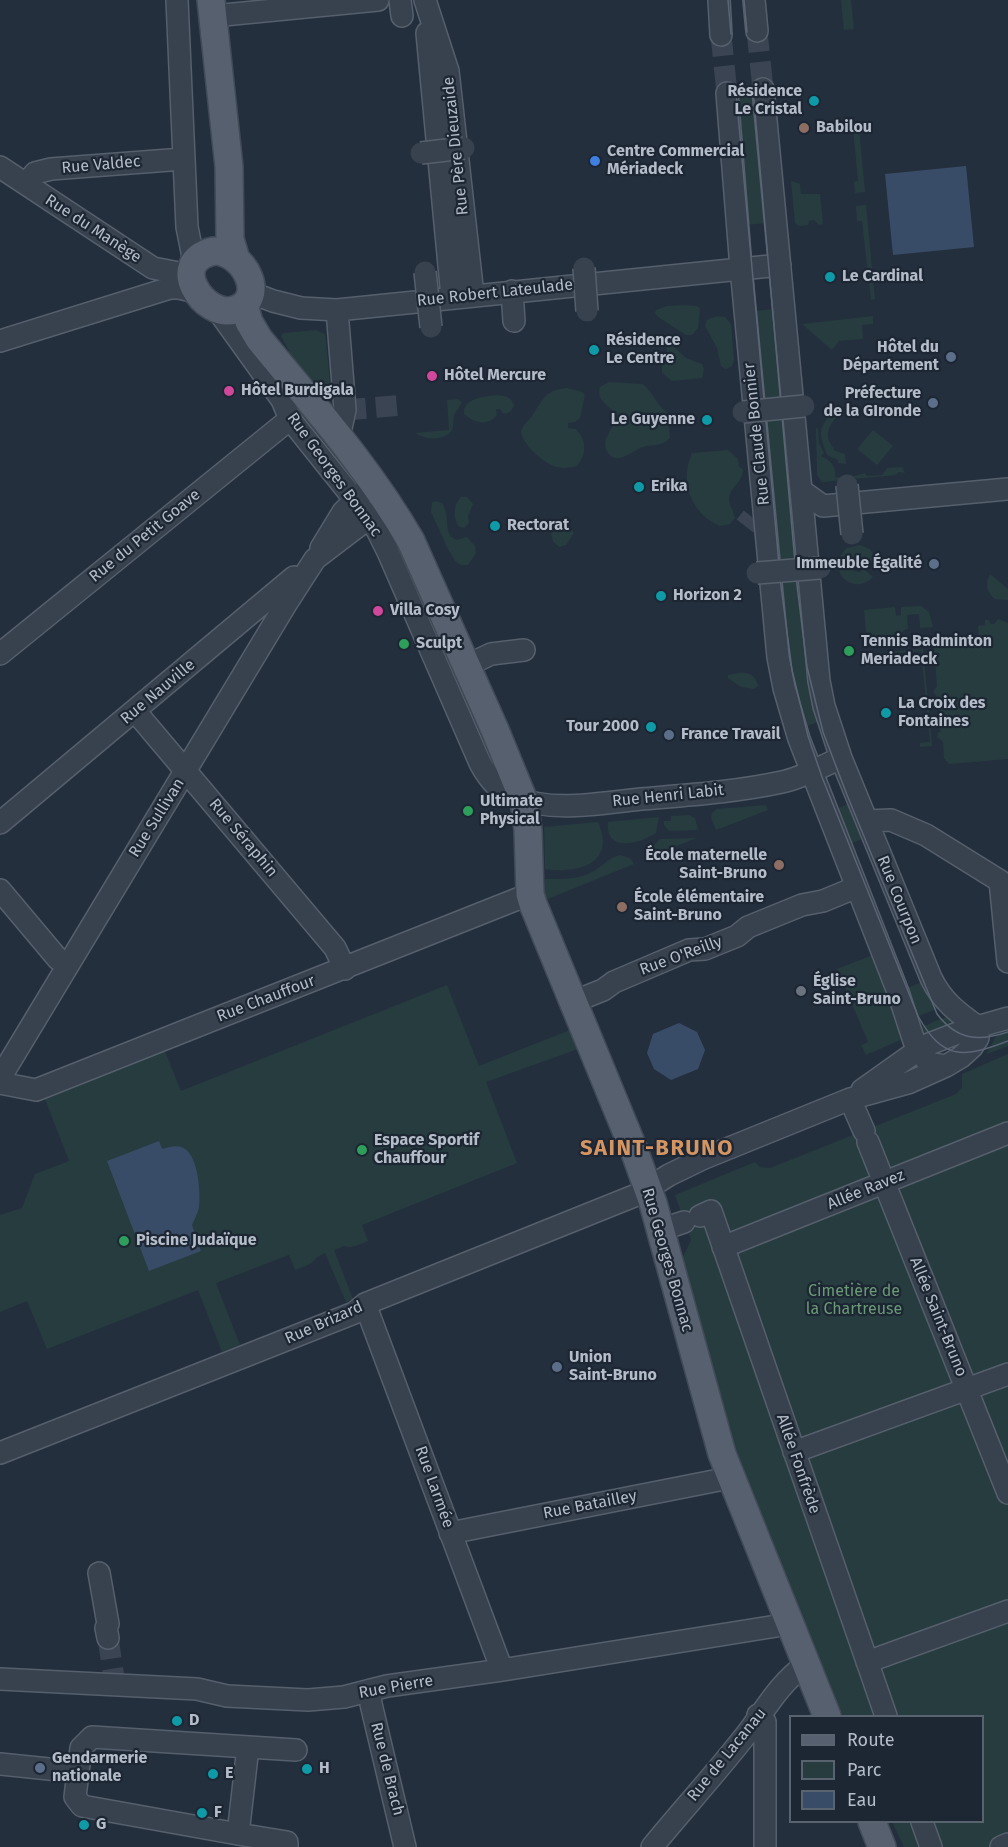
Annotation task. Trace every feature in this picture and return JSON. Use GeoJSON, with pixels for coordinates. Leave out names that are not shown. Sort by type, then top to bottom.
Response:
{"type":"FeatureCollection","features":[{"type":"Feature","properties":{"kind":"main road"},"geometry":{"type":"LineString","coordinates":[[212,8],[229,167],[230,240],[234,256]]}},
{"type":"Feature","properties":{"kind":"main road"},"geometry":{"type":"LineString","coordinates":[[223,251],[234,256],[250,281],[248,299],[228,311],[199,285],[205,253],[223,251]]}},
{"type":"Feature","properties":{"kind":"main road","name":"Rue Georges Bonnac"},"geometry":{"type":"LineString","coordinates":[[248,299],[249,322],[260,339],[339,436],[371,501],[411,541],[524,801],[528,830],[530,894],[634,1150],[647,1190],[689,1220],[722,1454],[827,1715]]}},
{"type":"Feature","properties":{"kind":"main road"},"geometry":{"type":"LineString","coordinates":[[873,1823],[882,1847]]}},
{"type":"Feature","properties":{"kind":"street","name":"Rue Georges Bonnac"},"geometry":{"type":"LineString","coordinates":[[177,0],[187,227],[199,285],[282,400],[290,419],[371,501],[388,552],[488,778],[498,788],[524,801]]}},
{"type":"Feature","properties":{"kind":"street"},"geometry":{"type":"LineString","coordinates":[[212,8],[378,0]]}},
{"type":"Feature","properties":{"kind":"street","name":"Rue Père Dieuzaide"},"geometry":{"type":"LineString","coordinates":[[424,0],[448,71],[473,295]]}},
{"type":"Feature","properties":{"kind":"street","name":"Rue Père Dieuzaide"},"geometry":{"type":"LineString","coordinates":[[424,0],[452,297]]}},
{"type":"Feature","properties":{"kind":"street"},"geometry":{"type":"LineString","coordinates":[[718,0],[722,35]]}},
{"type":"Feature","properties":{"kind":"street"},"geometry":{"type":"LineString","coordinates":[[754,0],[758,31]]}},
{"type":"Feature","properties":{"kind":"street"},"geometry":{"type":"LineString","coordinates":[[763,89],[819,681],[824,706],[842,758]]}},
{"type":"Feature","properties":{"kind":"street","name":"Rue Claude Bonnier"},"geometry":{"type":"LineString","coordinates":[[727,93],[758,516],[784,688],[811,771]]}},
{"type":"Feature","properties":{"kind":"street"},"geometry":{"type":"LineString","coordinates":[[421,153],[464,148]]}},
{"type":"Feature","properties":{"kind":"street","name":"Rue Valdec"},"geometry":{"type":"LineString","coordinates":[[26,184],[34,173],[51,169],[183,159]]}},
{"type":"Feature","properties":{"kind":"street","name":"Rue du Manège"},"geometry":{"type":"LineString","coordinates":[[0,167],[153,268],[178,273],[199,285]]}},
{"type":"Feature","properties":{"kind":"street","name":"Rue Robert Lateulade"},"geometry":{"type":"LineString","coordinates":[[248,299],[273,301],[301,308],[337,310],[780,265]]}},
{"type":"Feature","properties":{"kind":"street"},"geometry":{"type":"LineString","coordinates":[[584,268],[587,311]]}},
{"type":"Feature","properties":{"kind":"street"},"geometry":{"type":"LineString","coordinates":[[425,272],[431,327]]}},
{"type":"Feature","properties":{"kind":"street"},"geometry":{"type":"LineString","coordinates":[[0,341],[170,288],[199,285]]}},
{"type":"Feature","properties":{"kind":"street"},"geometry":{"type":"LineString","coordinates":[[512,291],[514,321]]}},
{"type":"Feature","properties":{"kind":"street"},"geometry":{"type":"LineString","coordinates":[[337,310],[345,410],[339,436]]}},
{"type":"Feature","properties":{"kind":"street"},"geometry":{"type":"LineString","coordinates":[[743,412],[804,406]]}},
{"type":"Feature","properties":{"kind":"street","name":"Rue du Petit Goave"},"geometry":{"type":"LineString","coordinates":[[0,654],[290,419]]}},
{"type":"Feature","properties":{"kind":"street"},"geometry":{"type":"LineString","coordinates":[[846,485],[852,534]]}},
{"type":"Feature","properties":{"kind":"street"},"geometry":{"type":"LineString","coordinates":[[802,491],[823,506],[1008,489]]}},
{"type":"Feature","properties":{"kind":"street","name":"Rue Sullivan"},"geometry":{"type":"LineString","coordinates":[[0,1078],[315,559],[371,501]]}},
{"type":"Feature","properties":{"kind":"street"},"geometry":{"type":"LineString","coordinates":[[805,525],[823,506]]}},
{"type":"Feature","properties":{"kind":"street","name":"Rue Nauville"},"geometry":{"type":"LineString","coordinates":[[0,823],[315,559]]}},
{"type":"Feature","properties":{"kind":"street"},"geometry":{"type":"LineString","coordinates":[[757,573],[820,568]]}},
{"type":"Feature","properties":{"kind":"street"},"geometry":{"type":"LineString","coordinates":[[239,624],[259,649]]}},
{"type":"Feature","properties":{"kind":"street"},"geometry":{"type":"LineString","coordinates":[[466,666],[490,654],[524,650]]}},
{"type":"Feature","properties":{"kind":"street","name":"Rue Séraphin"},"geometry":{"type":"LineString","coordinates":[[135,711],[335,948],[345,969]]}},
{"type":"Feature","properties":{"kind":"street","name":"Rue Henri Labit"},"geometry":{"type":"LineString","coordinates":[[524,801],[560,806],[662,798],[784,782],[842,758]]}},
{"type":"Feature","properties":{"kind":"street","name":"Rue Courpon"},"geometry":{"type":"LineString","coordinates":[[842,758],[935,987],[951,1008],[978,1027]]}},
{"type":"Feature","properties":{"kind":"street","name":"Rue Courpon"},"geometry":{"type":"LineString","coordinates":[[811,771],[898,992],[918,1050]]}},
{"type":"Feature","properties":{"kind":"street"},"geometry":{"type":"LineString","coordinates":[[867,821],[891,820],[926,835],[1000,881],[1008,962]]}},
{"type":"Feature","properties":{"kind":"street","name":"Rue O'Reilly"},"geometry":{"type":"LineString","coordinates":[[573,1002],[689,950],[705,949],[737,936],[748,927],[802,905],[823,901],[857,887]]}},
{"type":"Feature","properties":{"kind":"street"},"geometry":{"type":"LineString","coordinates":[[0,890],[58,959],[67,965]]}},
{"type":"Feature","properties":{"kind":"street","name":"Rue Chauffour"},"geometry":{"type":"LineString","coordinates":[[0,1083],[36,1090],[530,894]]}},
{"type":"Feature","properties":{"kind":"street"},"geometry":{"type":"LineString","coordinates":[[850,1099],[918,1050],[957,1033],[1008,1018]]}},
{"type":"Feature","properties":{"kind":"street"},"geometry":{"type":"LineString","coordinates":[[850,1099],[908,1083],[946,1066],[972,1047],[978,1038],[978,1027]]}},
{"type":"Feature","properties":{"kind":"street"},"geometry":{"type":"LineString","coordinates":[[918,1050],[926,1060],[933,1064],[946,1066]]}},
{"type":"Feature","properties":{"kind":"street","name":"Rue Brizard"},"geometry":{"type":"LineString","coordinates":[[0,1453],[354,1313],[365,1304],[647,1190],[669,1175],[702,1159],[850,1099]]}},
{"type":"Feature","properties":{"kind":"street","name":"Allée Saint-Bruno"},"geometry":{"type":"LineString","coordinates":[[850,1099],[1008,1493]]}},
{"type":"Feature","properties":{"kind":"street","name":"Allée Ravez"},"geometry":{"type":"LineString","coordinates":[[723,1247],[1008,1133]]}},
{"type":"Feature","properties":{"kind":"street","name":"Allée Fonfrède"},"geometry":{"type":"LineString","coordinates":[[689,1220],[723,1247],[886,1715]]}},
{"type":"Feature","properties":{"kind":"street","name":"Rue Larmée"},"geometry":{"type":"LineString","coordinates":[[365,1304],[502,1670]]}},
{"type":"Feature","properties":{"kind":"street"},"geometry":{"type":"LineString","coordinates":[[794,1452],[1008,1374]]}},
{"type":"Feature","properties":{"kind":"street","name":"Rue Batailley"},"geometry":{"type":"LineString","coordinates":[[450,1533],[718,1480],[730,1475]]}},
{"type":"Feature","properties":{"kind":"street"},"geometry":{"type":"LineString","coordinates":[[99,1573],[108,1624],[106,1628],[108,1638]]}},
{"type":"Feature","properties":{"kind":"street"},"geometry":{"type":"LineString","coordinates":[[867,1662],[1008,1611]]}},
{"type":"Feature","properties":{"kind":"street","name":"Rue Pierre"},"geometry":{"type":"LineString","coordinates":[[0,1679],[114,1682],[197,1689],[227,1696],[308,1700],[344,1697],[387,1686],[789,1624]]}},
{"type":"Feature","properties":{"kind":"street","name":"Rue de Lacanau"},"geometry":{"type":"LineString","coordinates":[[652,1847],[795,1672],[805,1665]]}},
{"type":"Feature","properties":{"kind":"street","name":"Rue de Brach"},"geometry":{"type":"LineString","coordinates":[[370,1690],[371,1704],[405,1847]]}},
{"type":"Feature","properties":{"kind":"street"},"geometry":{"type":"LineString","coordinates":[[759,1715],[765,1722],[765,1847]]}},
{"type":"Feature","properties":{"kind":"street"},"geometry":{"type":"LineString","coordinates":[[287,1847],[287,1842],[82,1806],[75,1797],[81,1748],[92,1737],[296,1750]]}},
{"type":"Feature","properties":{"kind":"street"},"geometry":{"type":"LineString","coordinates":[[238,1834],[248,1746]]}},
{"type":"Feature","properties":{"kind":"street"},"geometry":{"type":"LineString","coordinates":[[0,1764],[78,1772]]}},
{"type":"Feature","properties":{"kind":"street"},"geometry":{"type":"LineString","coordinates":[[923,1823],[931,1847]]}},
{"type":"Feature","properties":{"kind":"street"},"geometry":{"type":"LineString","coordinates":[[1001,1847],[1008,1844]]}},
{"type":"Feature","properties":{"kind":"green space"},"geometry":{"type":"Polygon","coordinates":[[[841,0],[851,0],[854,29],[844,30],[841,0]]]}},
{"type":"Feature","properties":{"kind":"green space"},"geometry":{"type":"Polygon","coordinates":[[[756,90],[768,223],[744,225],[733,92],[756,90]]]}},
{"type":"Feature","properties":{"kind":"green space"},"geometry":{"type":"Polygon","coordinates":[[[859,128],[865,192],[855,193],[854,182],[858,181],[853,129],[859,128]]]}},
{"type":"Feature","properties":{"kind":"green space"},"geometry":{"type":"Polygon","coordinates":[[[791,181],[800,184],[801,194],[820,194],[823,224],[819,225],[814,220],[809,221],[808,225],[799,226],[795,223],[791,181]]]}},
{"type":"Feature","properties":{"kind":"green space"},"geometry":{"type":"Polygon","coordinates":[[[866,205],[875,299],[871,300],[862,221],[857,221],[856,206],[866,205]]]}},
{"type":"Feature","properties":{"kind":"green space"},"geometry":{"type":"Polygon","coordinates":[[[683,305],[700,308],[698,328],[692,335],[686,335],[655,313],[656,310],[667,306],[683,305]]]}},
{"type":"Feature","properties":{"kind":"green space"},"geometry":{"type":"Polygon","coordinates":[[[777,309],[824,720],[801,728],[793,700],[752,311],[777,309]]]}},
{"type":"Feature","properties":{"kind":"green space"},"geometry":{"type":"Polygon","coordinates":[[[717,316],[725,317],[731,324],[734,361],[732,366],[726,369],[721,366],[717,348],[705,326],[707,320],[717,316]]]}},
{"type":"Feature","properties":{"kind":"green space"},"geometry":{"type":"Polygon","coordinates":[[[873,316],[873,324],[862,325],[863,339],[839,341],[832,350],[802,324],[873,316]]]}},
{"type":"Feature","properties":{"kind":"green space"},"geometry":{"type":"Polygon","coordinates":[[[316,330],[325,334],[326,341],[331,394],[326,401],[306,383],[281,336],[283,333],[316,330]]]}},
{"type":"Feature","properties":{"kind":"green space"},"geometry":{"type":"Polygon","coordinates":[[[667,343],[686,358],[702,364],[704,369],[702,378],[672,381],[662,373],[667,343]]]}},
{"type":"Feature","properties":{"kind":"green space"},"geometry":{"type":"Polygon","coordinates":[[[609,382],[642,384],[646,387],[668,413],[670,438],[664,443],[643,447],[624,457],[614,458],[610,455],[605,445],[616,417],[602,400],[599,392],[600,387],[609,382]]]}},
{"type":"Feature","properties":{"kind":"green space"},"geometry":{"type":"Polygon","coordinates":[[[567,388],[585,395],[580,418],[568,423],[568,428],[576,429],[580,434],[584,443],[584,452],[577,466],[562,468],[553,466],[538,456],[525,441],[521,431],[545,396],[567,388]]]}},
{"type":"Feature","properties":{"kind":"green space"},"geometry":{"type":"Polygon","coordinates":[[[498,395],[512,401],[514,406],[510,412],[504,414],[500,409],[496,409],[497,415],[485,422],[472,420],[464,414],[467,404],[471,401],[498,395]]]}},
{"type":"Feature","properties":{"kind":"green space"},"geometry":{"type":"Polygon","coordinates":[[[457,399],[462,402],[454,415],[451,432],[442,437],[433,438],[415,433],[449,430],[447,400],[457,399]]]}},
{"type":"Feature","properties":{"kind":"green space"},"geometry":{"type":"Polygon","coordinates":[[[837,406],[842,410],[831,424],[828,438],[833,450],[845,454],[846,464],[838,463],[838,460],[827,455],[821,434],[823,425],[837,406]]]}},
{"type":"Feature","properties":{"kind":"green space"},"geometry":{"type":"Polygon","coordinates":[[[816,428],[824,453],[821,456],[832,464],[835,477],[848,478],[865,473],[867,476],[882,475],[887,468],[902,467],[905,473],[822,482],[817,475],[816,428]]]}},
{"type":"Feature","properties":{"kind":"green space"},"geometry":{"type":"Polygon","coordinates":[[[873,430],[893,446],[877,465],[857,449],[873,430]]]}},
{"type":"Feature","properties":{"kind":"green space"},"geometry":{"type":"Polygon","coordinates":[[[728,450],[738,459],[739,467],[743,469],[741,478],[729,499],[735,518],[730,524],[720,526],[702,514],[690,496],[688,464],[692,453],[728,450]]]}},
{"type":"Feature","properties":{"kind":"green space"},"geometry":{"type":"Polygon","coordinates":[[[461,497],[467,497],[473,504],[468,516],[469,523],[464,528],[458,526],[455,519],[455,507],[461,497]]]}},
{"type":"Feature","properties":{"kind":"green space"},"geometry":{"type":"Polygon","coordinates":[[[435,501],[442,503],[444,507],[450,536],[456,540],[467,537],[475,546],[476,553],[468,565],[461,565],[455,561],[448,549],[431,512],[432,503],[435,501]]]}},
{"type":"Feature","properties":{"kind":"green space"},"geometry":{"type":"Polygon","coordinates":[[[561,527],[570,529],[574,533],[566,545],[559,547],[553,541],[551,534],[554,529],[561,527]]]}},
{"type":"Feature","properties":{"kind":"green space"},"geometry":{"type":"Polygon","coordinates":[[[860,545],[870,549],[878,562],[865,564],[860,557],[852,560],[850,563],[854,571],[859,572],[864,569],[873,577],[865,583],[849,583],[840,572],[838,564],[847,548],[860,545]]]}},
{"type":"Feature","properties":{"kind":"green space"},"geometry":{"type":"Polygon","coordinates":[[[990,574],[1008,589],[1008,600],[995,599],[990,594],[987,581],[990,574]]]}},
{"type":"Feature","properties":{"kind":"green space"},"geometry":{"type":"Polygon","coordinates":[[[921,606],[929,612],[933,627],[920,628],[919,614],[907,615],[908,629],[904,630],[894,641],[867,643],[864,610],[895,607],[896,616],[901,615],[901,607],[921,606]]]}},
{"type":"Feature","properties":{"kind":"green space"},"geometry":{"type":"Polygon","coordinates":[[[998,619],[1008,623],[1008,759],[949,764],[944,758],[943,742],[937,737],[941,731],[936,724],[940,718],[938,698],[933,692],[937,686],[934,646],[939,641],[951,640],[952,644],[960,643],[960,640],[969,644],[972,638],[979,638],[978,626],[985,625],[985,620],[994,624],[998,619]]]}},
{"type":"Feature","properties":{"kind":"green space"},"geometry":{"type":"Polygon","coordinates":[[[923,649],[932,746],[920,747],[920,743],[930,742],[921,651],[862,656],[862,654],[923,649]]]}},
{"type":"Feature","properties":{"kind":"green space"},"geometry":{"type":"Polygon","coordinates":[[[738,673],[751,675],[758,686],[754,689],[741,687],[728,678],[728,675],[738,673]]]}},
{"type":"Feature","properties":{"kind":"green space"},"geometry":{"type":"Polygon","coordinates":[[[855,801],[869,836],[845,846],[832,811],[855,801]]]}},
{"type":"Feature","properties":{"kind":"green space"},"geometry":{"type":"Polygon","coordinates":[[[766,805],[768,810],[716,830],[711,818],[712,813],[717,809],[766,805]]]}},
{"type":"Feature","properties":{"kind":"green space"},"geometry":{"type":"Polygon","coordinates":[[[689,815],[695,818],[698,830],[669,831],[664,825],[664,821],[671,821],[671,816],[689,815]]]}},
{"type":"Feature","properties":{"kind":"green space"},"geometry":{"type":"Polygon","coordinates":[[[659,817],[656,833],[633,843],[617,842],[609,832],[608,822],[659,817]]]}},
{"type":"Feature","properties":{"kind":"green space"},"geometry":{"type":"Polygon","coordinates":[[[598,822],[602,836],[602,848],[598,857],[591,863],[569,870],[545,869],[544,827],[598,822]]]}},
{"type":"Feature","properties":{"kind":"green space"},"geometry":{"type":"Polygon","coordinates":[[[696,838],[648,858],[649,850],[660,839],[696,838]]]}},
{"type":"Feature","properties":{"kind":"green space"},"geometry":{"type":"Polygon","coordinates":[[[620,855],[630,858],[634,864],[545,900],[545,879],[581,876],[620,855]]]}},
{"type":"Feature","properties":{"kind":"green space"},"geometry":{"type":"Polygon","coordinates":[[[873,955],[905,1038],[866,1055],[861,1045],[868,1042],[837,969],[873,955]]]}},
{"type":"Feature","properties":{"kind":"green space"},"geometry":{"type":"Polygon","coordinates":[[[927,980],[942,1007],[913,1018],[902,990],[927,980]]]}},
{"type":"Feature","properties":{"kind":"green space","name":"Espace Sportif Chauffour"},"geometry":{"type":"Polygon","coordinates":[[[447,985],[479,1066],[570,1030],[578,1049],[486,1082],[517,1163],[362,1225],[368,1241],[334,1250],[353,1299],[346,1302],[325,1253],[295,1270],[289,1255],[216,1283],[240,1345],[222,1352],[198,1290],[47,1349],[27,1301],[0,1312],[0,1215],[22,1208],[35,1174],[69,1161],[45,1099],[165,1051],[181,1091],[447,985]]]}},
{"type":"Feature","properties":{"kind":"green space"},"geometry":{"type":"Polygon","coordinates":[[[950,1015],[959,1028],[923,1042],[917,1029],[950,1015]]]}},
{"type":"Feature","properties":{"kind":"green space"},"geometry":{"type":"Polygon","coordinates":[[[1008,1028],[1008,1046],[987,1054],[996,1036],[1008,1028]]]}},
{"type":"Feature","properties":{"kind":"green space","name":"Cimetière de la Chartreuse"},"geometry":{"type":"Polygon","coordinates":[[[1008,1054],[1008,1847],[904,1847],[892,1823],[984,1823],[984,1715],[843,1715],[735,1451],[682,1259],[691,1240],[675,1195],[755,1162],[760,1167],[770,1168],[956,1094],[962,1088],[962,1074],[1008,1054]]]}},
{"type":"Feature","properties":{"kind":"water"},"geometry":{"type":"Polygon","coordinates":[[[966,166],[974,247],[893,255],[885,174],[966,166]]]}},
{"type":"Feature","properties":{"kind":"water"},"geometry":{"type":"Polygon","coordinates":[[[679,1023],[697,1032],[705,1050],[698,1069],[671,1080],[654,1069],[647,1053],[653,1034],[679,1023]]]}},
{"type":"Feature","properties":{"kind":"water"},"geometry":{"type":"Polygon","coordinates":[[[159,1141],[162,1149],[174,1146],[183,1147],[193,1159],[198,1176],[200,1201],[192,1225],[201,1251],[149,1271],[107,1161],[159,1141]]]}},
{"type":"Feature","properties":{"kind":"tunnel"},"geometry":{"type":"LineString","coordinates":[[757,31],[763,89]]}},
{"type":"Feature","properties":{"kind":"tunnel"},"geometry":{"type":"LineString","coordinates":[[721,35],[727,93]]}},
{"type":"Feature","properties":{"kind":"tunnel"},"geometry":{"type":"LineString","coordinates":[[345,410],[404,405]]}},
{"type":"Feature","properties":{"kind":"tunnel"},"geometry":{"type":"LineString","coordinates":[[745,526],[752,517]]}},
{"type":"Feature","properties":{"kind":"tunnel"},"geometry":{"type":"LineString","coordinates":[[108,1638],[114,1678]]}},
{"type":"Feature","properties":{"kind":"tram line"},"geometry":{"type":"LineString","coordinates":[[728,0],[731,34]]}},
{"type":"Feature","properties":{"kind":"tram line"},"geometry":{"type":"LineString","coordinates":[[744,0],[747,32]]}},
{"type":"Feature","properties":{"kind":"tram line"},"geometry":{"type":"LineString","coordinates":[[753,90],[797,585],[807,667],[823,732],[937,1014],[960,1034],[978,1038],[1008,1032]]}},
{"type":"Feature","properties":{"kind":"tram line"},"geometry":{"type":"LineString","coordinates":[[736,92],[781,586],[792,670],[808,736],[822,777],[918,1016],[927,1031],[936,1041],[956,1052],[979,1051],[1008,1041]]}},
{"type":"Feature","properties":{"kind":"place","name":"Résidence Le Cristal"},"geometry":{"type":"Point","coordinates":[814,101]}},
{"type":"Feature","properties":{"kind":"place","name":"Babilou"},"geometry":{"type":"Point","coordinates":[804,128]}},
{"type":"Feature","properties":{"kind":"place","name":"Centre Commercial Mériadeck"},"geometry":{"type":"Point","coordinates":[595,161]}},
{"type":"Feature","properties":{"kind":"place","name":"Le Cardinal"},"geometry":{"type":"Point","coordinates":[830,277]}},
{"type":"Feature","properties":{"kind":"place","name":"Résidence Le Centre"},"geometry":{"type":"Point","coordinates":[594,350]}},
{"type":"Feature","properties":{"kind":"place","name":"Hôtel du Département"},"geometry":{"type":"Point","coordinates":[951,357]}},
{"type":"Feature","properties":{"kind":"place","name":"Hôtel Mercure"},"geometry":{"type":"Point","coordinates":[432,376]}},
{"type":"Feature","properties":{"kind":"place","name":"Hôtel Burdigala"},"geometry":{"type":"Point","coordinates":[229,391]}},
{"type":"Feature","properties":{"kind":"place","name":"Préfecture de la GIronde"},"geometry":{"type":"Point","coordinates":[933,403]}},
{"type":"Feature","properties":{"kind":"place","name":"Le Guyenne"},"geometry":{"type":"Point","coordinates":[707,420]}},
{"type":"Feature","properties":{"kind":"place","name":"Erika"},"geometry":{"type":"Point","coordinates":[639,487]}},
{"type":"Feature","properties":{"kind":"place","name":"Rectorat"},"geometry":{"type":"Point","coordinates":[495,526]}},
{"type":"Feature","properties":{"kind":"place","name":"Immeuble Égalité"},"geometry":{"type":"Point","coordinates":[934,564]}},
{"type":"Feature","properties":{"kind":"place","name":"Horizon 2"},"geometry":{"type":"Point","coordinates":[661,596]}},
{"type":"Feature","properties":{"kind":"place","name":"Villa Cosy"},"geometry":{"type":"Point","coordinates":[378,611]}},
{"type":"Feature","properties":{"kind":"place","name":"Sculpt"},"geometry":{"type":"Point","coordinates":[404,644]}},
{"type":"Feature","properties":{"kind":"place","name":"Tennis Badminton Meriadeck"},"geometry":{"type":"Point","coordinates":[849,651]}},
{"type":"Feature","properties":{"kind":"place","name":"La Croix des Fontaines"},"geometry":{"type":"Point","coordinates":[886,713]}},
{"type":"Feature","properties":{"kind":"place","name":"Tour 2000"},"geometry":{"type":"Point","coordinates":[651,727]}},
{"type":"Feature","properties":{"kind":"place","name":"France Travail"},"geometry":{"type":"Point","coordinates":[669,735]}},
{"type":"Feature","properties":{"kind":"place","name":"Ultimate Physical"},"geometry":{"type":"Point","coordinates":[468,811]}},
{"type":"Feature","properties":{"kind":"place","name":"École maternelle Saint-Bruno"},"geometry":{"type":"Point","coordinates":[779,865]}},
{"type":"Feature","properties":{"kind":"place","name":"École élémentaire Saint-Bruno"},"geometry":{"type":"Point","coordinates":[622,907]}},
{"type":"Feature","properties":{"kind":"place","name":"Église Saint-Bruno"},"geometry":{"type":"Point","coordinates":[801,991]}},
{"type":"Feature","properties":{"kind":"place","name":"Espace Sportif Chauffour"},"geometry":{"type":"Point","coordinates":[362,1150]}},
{"type":"Feature","properties":{"kind":"place","name":"Piscine Judaïque"},"geometry":{"type":"Point","coordinates":[124,1241]}},
{"type":"Feature","properties":{"kind":"place","name":"Union Saint-Bruno"},"geometry":{"type":"Point","coordinates":[557,1367]}},
{"type":"Feature","properties":{"kind":"place","name":"D"},"geometry":{"type":"Point","coordinates":[177,1721]}},
{"type":"Feature","properties":{"kind":"place","name":"Gendarmerie nationale"},"geometry":{"type":"Point","coordinates":[40,1768]}},
{"type":"Feature","properties":{"kind":"place","name":"H"},"geometry":{"type":"Point","coordinates":[307,1769]}},
{"type":"Feature","properties":{"kind":"place","name":"E"},"geometry":{"type":"Point","coordinates":[213,1774]}},
{"type":"Feature","properties":{"kind":"place","name":"F"},"geometry":{"type":"Point","coordinates":[202,1813]}},
{"type":"Feature","properties":{"kind":"place","name":"G"},"geometry":{"type":"Point","coordinates":[84,1825]}},
{"type":"Feature","properties":{"kind":"district","name":"SAINT-BRUNO"},"geometry":{"type":"Point","coordinates":[657,1149]}}]}
